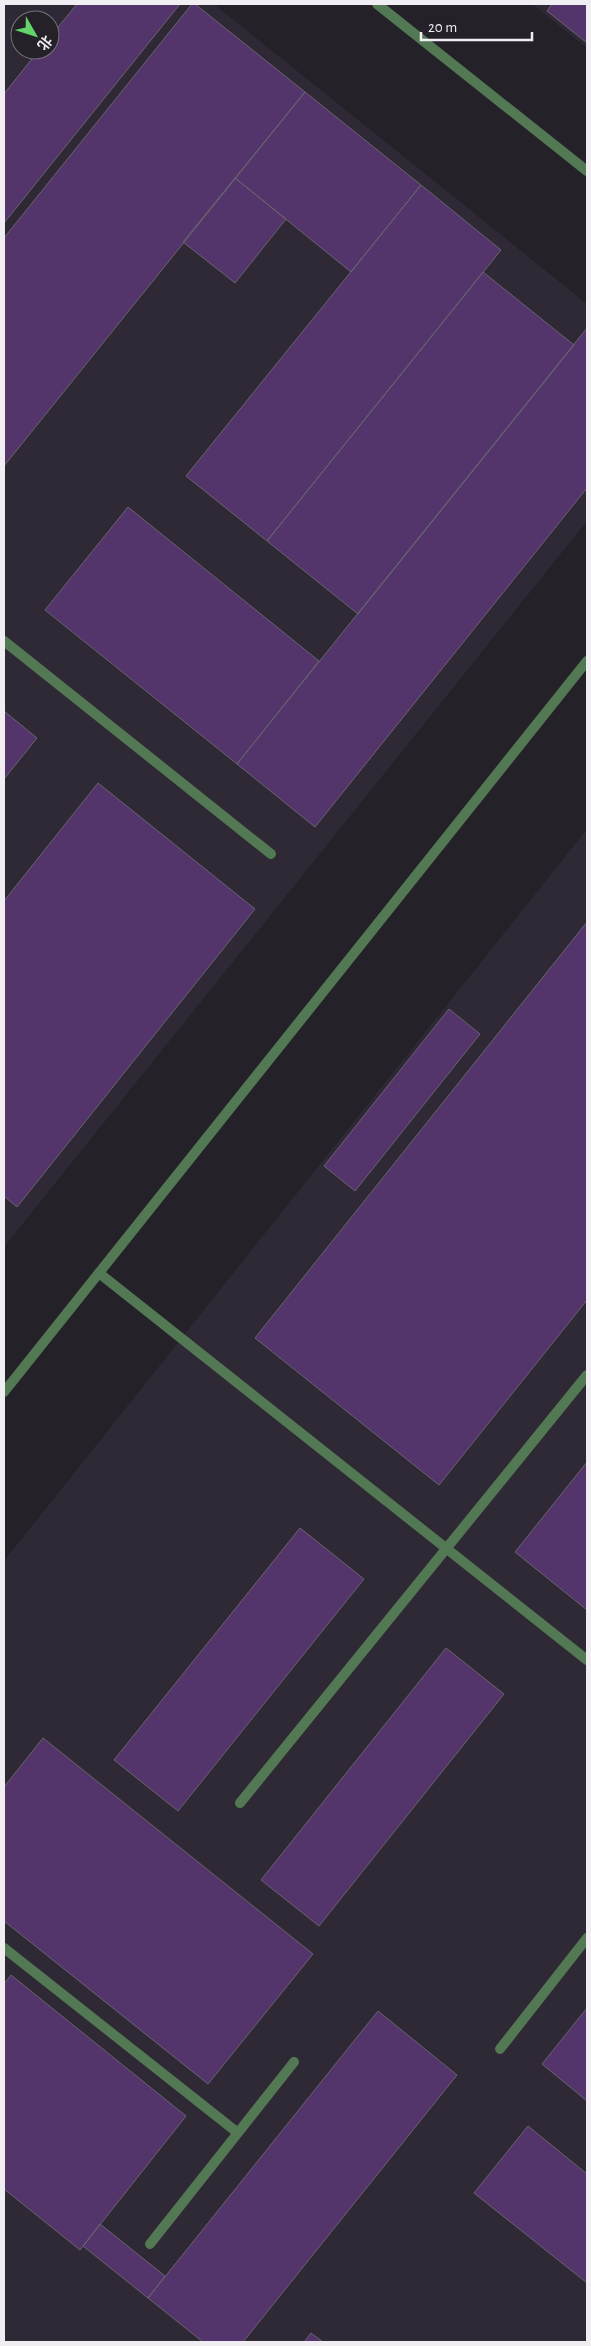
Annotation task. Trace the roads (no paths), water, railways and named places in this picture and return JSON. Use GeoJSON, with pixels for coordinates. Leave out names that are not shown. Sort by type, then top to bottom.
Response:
{"type":"FeatureCollection","features":[{"type":"Feature","properties":{"kind":"street"},"geometry":{"type":"LineString","coordinates":[[377,4],[587,171]]}},
{"type":"Feature","properties":{"kind":"street"},"geometry":{"type":"LineString","coordinates":[[4,641],[271,854]]}},
{"type":"Feature","properties":{"kind":"street"},"geometry":{"type":"LineString","coordinates":[[4,1392],[587,661]]}},
{"type":"Feature","properties":{"kind":"street"},"geometry":{"type":"LineString","coordinates":[[99,1273],[587,1660]]}},
{"type":"Feature","properties":{"kind":"street"},"geometry":{"type":"LineString","coordinates":[[240,1803],[587,1375]]}},
{"type":"Feature","properties":{"kind":"street"},"geometry":{"type":"LineString","coordinates":[[500,2049],[587,1938]]}},
{"type":"Feature","properties":{"kind":"street"},"geometry":{"type":"LineString","coordinates":[[4,1948],[238,2133]]}},
{"type":"Feature","properties":{"kind":"street"},"geometry":{"type":"LineString","coordinates":[[150,2244],[294,2062]]}}]}
